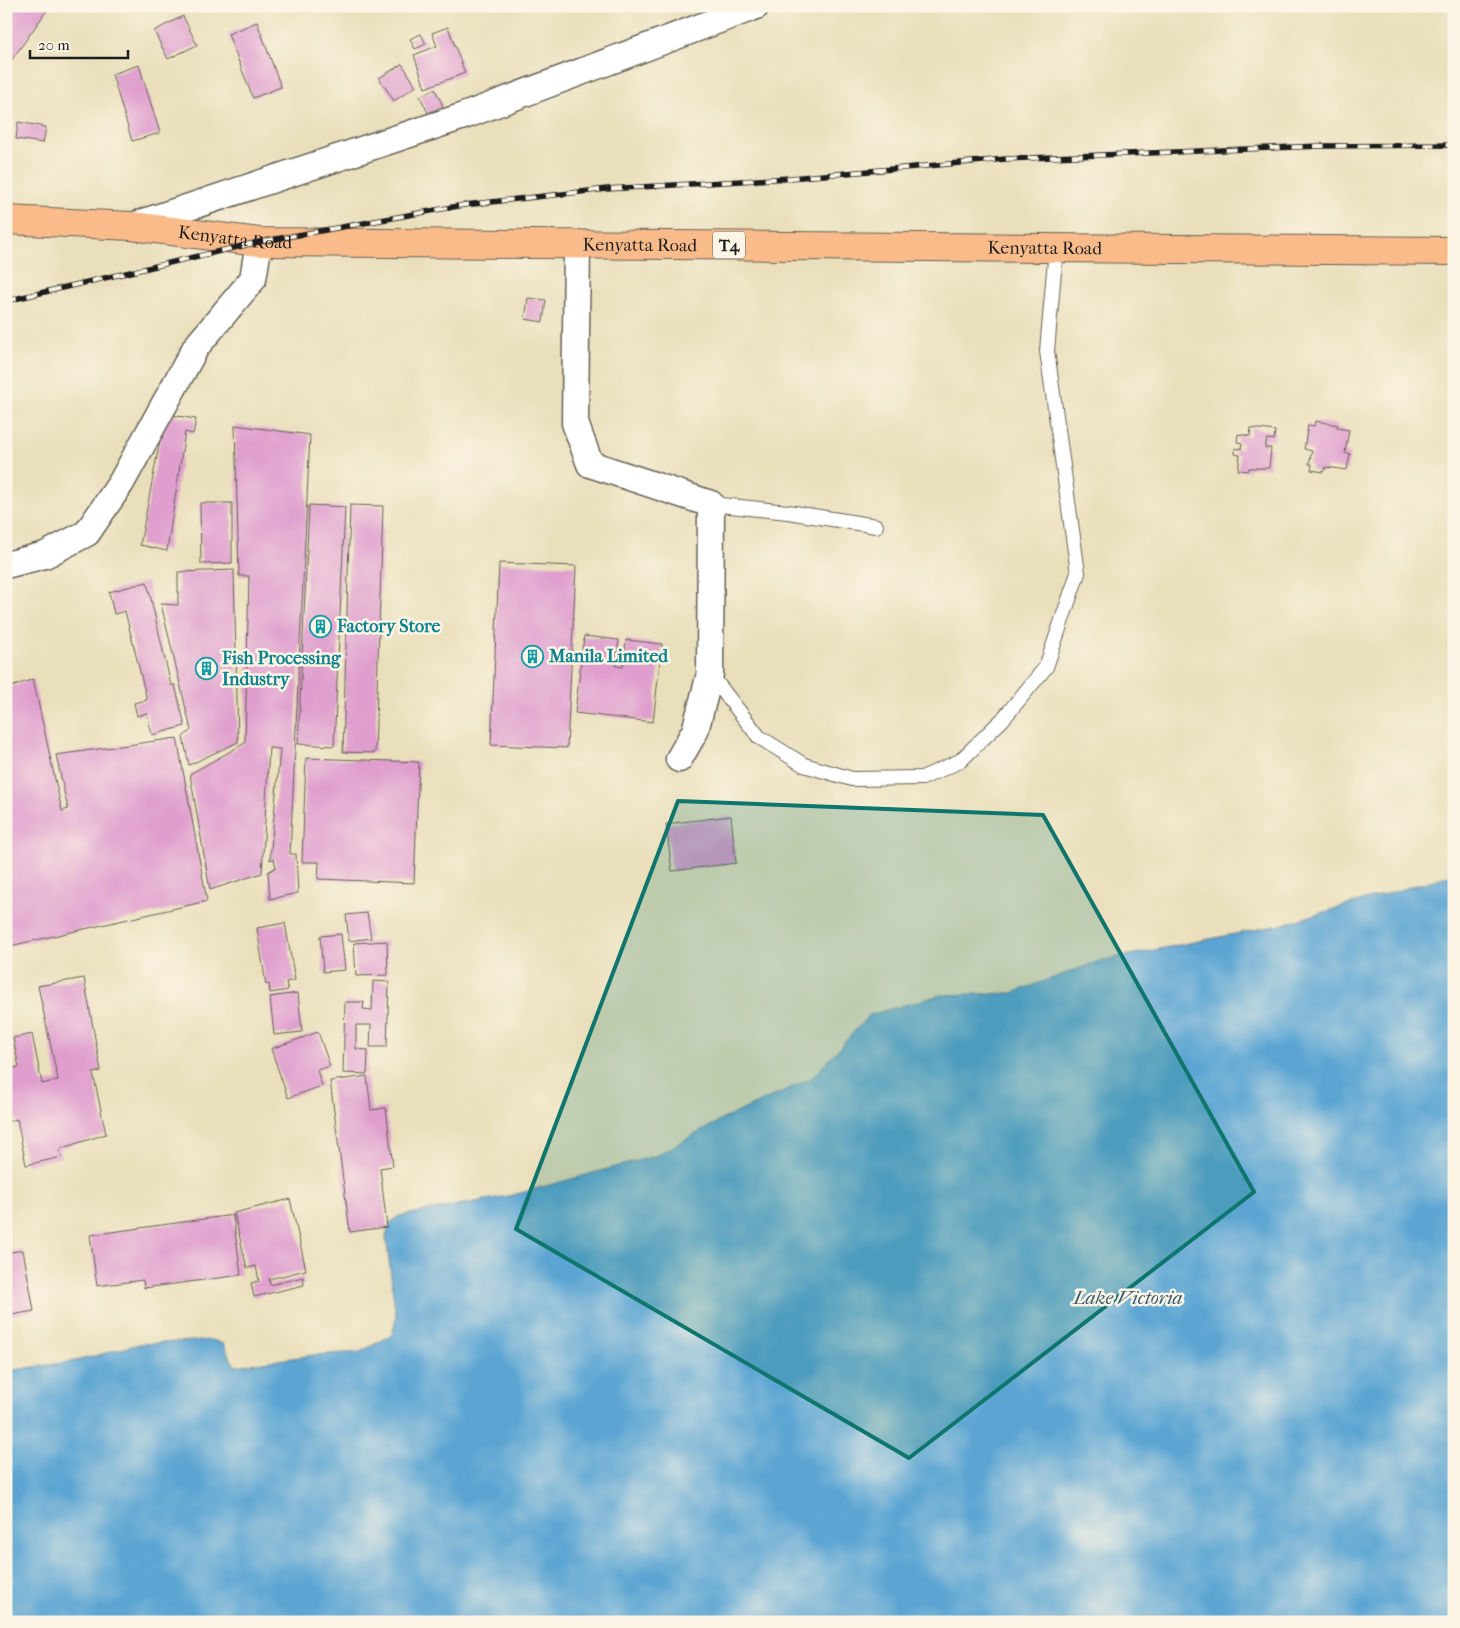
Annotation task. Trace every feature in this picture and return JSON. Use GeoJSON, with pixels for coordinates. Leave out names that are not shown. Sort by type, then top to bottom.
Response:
{"type":"FeatureCollection","features":[{"type":"Feature","properties":{"kind":"highway","name":"Kenyatta Road"},"geometry":{"type":"LineString","coordinates":[[6,220],[132,226],[259,242],[1454,251]]}},
{"type":"Feature","properties":{"kind":"street"},"geometry":{"type":"LineString","coordinates":[[132,226],[460,117],[756,6]]}},
{"type":"Feature","properties":{"kind":"street"},"geometry":{"type":"LineString","coordinates":[[6,565],[45,555],[87,533],[121,483],[196,347],[253,279],[259,242]]}},
{"type":"Feature","properties":{"kind":"street"},"geometry":{"type":"LineString","coordinates":[[577,244],[575,423],[590,464],[711,504],[710,674],[695,730],[679,759]]}},
{"type":"Feature","properties":{"kind":"lane"},"geometry":{"type":"LineString","coordinates":[[710,674],[759,737],[798,763],[852,779],[922,778],[960,761],[1003,719],[1046,667],[1078,573],[1048,351],[1056,248]]}},
{"type":"Feature","properties":{"kind":"lane"},"geometry":{"type":"LineString","coordinates":[[711,504],[788,512],[876,526]]}},
{"type":"Feature","properties":{"kind":"highlighted area"},"geometry":{"type":"Polygon","coordinates":[[[678,801],[1043,815],[1254,1192],[909,1458],[516,1229],[678,801]]]}},
{"type":"Feature","properties":{"kind":"water","name":"Lake Victoria"},"geometry":{"type":"Polygon","coordinates":[[[1454,874],[1454,1622],[6,1622],[6,1371],[76,1361],[139,1344],[213,1340],[223,1344],[235,1366],[314,1355],[360,1352],[392,1335],[396,1318],[386,1236],[390,1223],[399,1216],[513,1195],[655,1156],[725,1118],[812,1078],[869,1015],[940,995],[1012,993],[1099,961],[1280,925],[1454,874]]]}},
{"type":"Feature","properties":{"kind":"building"},"geometry":{"type":"Polygon","coordinates":[[[6,6],[50,6],[6,68],[6,6]]]}},
{"type":"Feature","properties":{"kind":"building"},"geometry":{"type":"Polygon","coordinates":[[[183,16],[197,45],[168,59],[154,31],[183,16]]]}},
{"type":"Feature","properties":{"kind":"building"},"geometry":{"type":"Polygon","coordinates":[[[257,22],[281,87],[253,98],[228,34],[257,22]]]}},
{"type":"Feature","properties":{"kind":"building"},"geometry":{"type":"Polygon","coordinates":[[[448,27],[465,73],[425,88],[414,55],[437,46],[432,33],[448,27]]]}},
{"type":"Feature","properties":{"kind":"building"},"geometry":{"type":"Polygon","coordinates":[[[421,34],[426,44],[415,49],[410,39],[421,34]]]}},
{"type":"Feature","properties":{"kind":"building"},"geometry":{"type":"Polygon","coordinates":[[[402,64],[416,86],[394,101],[379,78],[402,64]]]}},
{"type":"Feature","properties":{"kind":"building"},"geometry":{"type":"Polygon","coordinates":[[[139,65],[160,133],[132,141],[112,74],[139,65]]]}},
{"type":"Feature","properties":{"kind":"building"},"geometry":{"type":"Polygon","coordinates":[[[435,89],[443,106],[428,113],[420,96],[435,89]]]}},
{"type":"Feature","properties":{"kind":"building"},"geometry":{"type":"Polygon","coordinates":[[[18,122],[46,127],[43,143],[16,139],[18,122]]]}},
{"type":"Feature","properties":{"kind":"building"},"geometry":{"type":"Polygon","coordinates":[[[528,298],[546,300],[543,322],[525,319],[528,298]]]}},
{"type":"Feature","properties":{"kind":"building"},"geometry":{"type":"Polygon","coordinates":[[[165,414],[196,419],[193,434],[185,432],[167,551],[140,545],[165,414]]]}},
{"type":"Feature","properties":{"kind":"building"},"geometry":{"type":"Polygon","coordinates":[[[1315,421],[1338,425],[1337,428],[1349,430],[1345,453],[1350,454],[1347,470],[1326,467],[1324,472],[1311,470],[1312,464],[1309,464],[1312,451],[1304,449],[1308,425],[1314,426],[1315,421]]]}},
{"type":"Feature","properties":{"kind":"building"},"geometry":{"type":"Polygon","coordinates":[[[235,425],[310,435],[290,854],[296,854],[298,893],[270,899],[268,872],[276,867],[274,859],[270,860],[280,749],[269,748],[262,873],[210,890],[190,774],[245,743],[249,576],[239,576],[235,425]]]}},
{"type":"Feature","properties":{"kind":"building"},"geometry":{"type":"Polygon","coordinates":[[[1251,428],[1275,431],[1274,440],[1267,439],[1265,448],[1271,448],[1269,468],[1249,468],[1248,471],[1238,470],[1240,455],[1235,454],[1235,448],[1241,449],[1242,443],[1237,442],[1238,434],[1250,436],[1251,428]]]}},
{"type":"Feature","properties":{"kind":"building"},"geometry":{"type":"Polygon","coordinates":[[[200,503],[232,503],[232,563],[201,564],[200,503]]]}},
{"type":"Feature","properties":{"kind":"building","name":"Factory Store"},"geometry":{"type":"Polygon","coordinates":[[[309,505],[345,507],[334,746],[298,744],[309,505]]]}},
{"type":"Feature","properties":{"kind":"building","name":"Factory Store"},"geometry":{"type":"Polygon","coordinates":[[[350,505],[383,506],[375,753],[343,752],[350,505]]]}},
{"type":"Feature","properties":{"kind":"building","name":"Manila Limited"},"geometry":{"type":"Polygon","coordinates":[[[499,563],[576,566],[567,748],[491,745],[499,563]]]}},
{"type":"Feature","properties":{"kind":"building","name":"Fish Processing Industry"},"geometry":{"type":"Polygon","coordinates":[[[234,570],[238,742],[189,765],[183,737],[191,730],[161,604],[178,605],[178,572],[234,570]]]}},
{"type":"Feature","properties":{"kind":"building"},"geometry":{"type":"Polygon","coordinates":[[[147,582],[171,685],[175,685],[185,726],[152,735],[147,713],[137,716],[134,703],[147,700],[125,611],[114,614],[109,592],[147,582]]]}},
{"type":"Feature","properties":{"kind":"building"},"geometry":{"type":"Polygon","coordinates":[[[584,636],[619,640],[616,666],[623,667],[626,640],[662,644],[653,722],[575,713],[584,636]]]}},
{"type":"Feature","properties":{"kind":"building"},"geometry":{"type":"Polygon","coordinates":[[[33,679],[62,811],[68,809],[56,755],[177,738],[207,901],[10,946],[6,930],[6,689],[33,679]]]}},
{"type":"Feature","properties":{"kind":"building"},"geometry":{"type":"Polygon","coordinates":[[[306,758],[419,762],[414,883],[318,879],[319,862],[302,862],[306,758]]]}},
{"type":"Feature","properties":{"kind":"building"},"geometry":{"type":"Polygon","coordinates":[[[731,816],[736,863],[672,871],[666,824],[731,816]]]}},
{"type":"Feature","properties":{"kind":"building"},"geometry":{"type":"Polygon","coordinates":[[[367,913],[371,938],[349,941],[346,915],[367,913]]]}},
{"type":"Feature","properties":{"kind":"building"},"geometry":{"type":"Polygon","coordinates":[[[285,923],[295,980],[286,982],[288,990],[270,993],[269,984],[266,985],[257,928],[285,923]]]}},
{"type":"Feature","properties":{"kind":"building"},"geometry":{"type":"Polygon","coordinates":[[[341,934],[345,970],[323,972],[320,936],[341,934]]]}},
{"type":"Feature","properties":{"kind":"building"},"geometry":{"type":"Polygon","coordinates":[[[387,941],[388,975],[356,976],[354,943],[387,941]]]}},
{"type":"Feature","properties":{"kind":"building"},"geometry":{"type":"Polygon","coordinates":[[[84,978],[101,1071],[93,1073],[106,1134],[59,1149],[62,1157],[26,1165],[17,1119],[6,1122],[6,1070],[19,1067],[13,1038],[32,1034],[42,1084],[58,1080],[38,986],[84,978]]]}},
{"type":"Feature","properties":{"kind":"building"},"geometry":{"type":"Polygon","coordinates":[[[373,981],[389,982],[387,1047],[370,1047],[371,1025],[356,1025],[356,1049],[368,1050],[367,1074],[343,1073],[345,1002],[364,1002],[363,1009],[372,1010],[373,981]]]}},
{"type":"Feature","properties":{"kind":"building"},"geometry":{"type":"Polygon","coordinates":[[[298,993],[302,1032],[274,1035],[270,997],[298,993]]]}},
{"type":"Feature","properties":{"kind":"building"},"geometry":{"type":"Polygon","coordinates":[[[318,1032],[330,1066],[317,1070],[322,1086],[288,1098],[271,1049],[318,1032]]]}},
{"type":"Feature","properties":{"kind":"building"},"geometry":{"type":"Polygon","coordinates":[[[367,1076],[371,1110],[386,1108],[393,1166],[380,1168],[387,1227],[350,1232],[330,1081],[367,1076]]]}},
{"type":"Feature","properties":{"kind":"building"},"geometry":{"type":"Polygon","coordinates":[[[290,1199],[306,1270],[269,1279],[270,1285],[303,1277],[304,1285],[254,1297],[251,1283],[259,1281],[256,1266],[247,1268],[234,1213],[290,1199]]]}},
{"type":"Feature","properties":{"kind":"building"},"geometry":{"type":"Polygon","coordinates":[[[233,1215],[241,1275],[144,1288],[143,1280],[97,1286],[90,1235],[233,1215]]]}},
{"type":"Feature","properties":{"kind":"building"},"geometry":{"type":"Polygon","coordinates":[[[23,1250],[34,1311],[6,1316],[6,1253],[23,1250]]]}},
{"type":"Feature","properties":{"kind":"railway"},"geometry":{"type":"LineString","coordinates":[[6,301],[259,242],[464,205],[607,189],[790,178],[1006,159],[1321,146],[1454,145]]}},
{"type":"Feature","properties":{"kind":"place","name":"Factory Store"},"geometry":{"type":"Point","coordinates":[321,626]}},
{"type":"Feature","properties":{"kind":"place","name":"Manila Limited"},"geometry":{"type":"Point","coordinates":[533,656]}},
{"type":"Feature","properties":{"kind":"place","name":"Fish Processing Industry"},"geometry":{"type":"Point","coordinates":[206,668]}}]}
